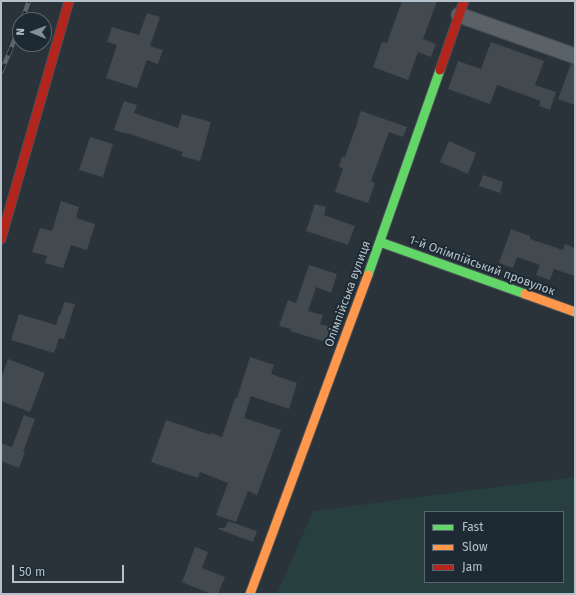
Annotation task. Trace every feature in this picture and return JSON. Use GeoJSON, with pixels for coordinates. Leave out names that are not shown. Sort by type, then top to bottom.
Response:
{"type":"FeatureCollection","features":[{"type":"Feature","properties":{"kind":"street"},"geometry":{"type":"LineString","coordinates":[[1,238],[69,1]]}},
{"type":"Feature","properties":{"kind":"street"},"geometry":{"type":"LineString","coordinates":[[462,8],[575,56]]}},
{"type":"Feature","properties":{"kind":"street","name":"Олімпійська вулиця"},"geometry":{"type":"LineString","coordinates":[[250,594],[380,242],[462,8]]}},
{"type":"Feature","properties":{"kind":"street","name":"1-й Олімпійський провулок"},"geometry":{"type":"LineString","coordinates":[[380,242],[575,312]]}},
{"type":"Feature","properties":{"kind":"green space"},"geometry":{"type":"Polygon","coordinates":[[[575,477],[575,594],[277,594],[313,511],[575,477]]]}},
{"type":"Feature","properties":{"kind":"building"},"geometry":{"type":"Polygon","coordinates":[[[402,1],[437,1],[423,39],[436,44],[431,57],[418,52],[408,80],[373,67],[382,42],[387,43],[402,1]]]}},
{"type":"Feature","properties":{"kind":"building"},"geometry":{"type":"Polygon","coordinates":[[[147,13],[160,17],[150,46],[163,50],[158,64],[147,60],[137,88],[106,78],[117,45],[107,42],[112,27],[139,35],[147,13]]]}},
{"type":"Feature","properties":{"kind":"building"},"geometry":{"type":"Polygon","coordinates":[[[491,42],[544,61],[535,85],[556,92],[550,110],[539,106],[541,101],[497,85],[490,104],[448,89],[458,61],[481,69],[491,42]]]}},
{"type":"Feature","properties":{"kind":"building"},"geometry":{"type":"Polygon","coordinates":[[[571,64],[575,65],[575,105],[558,99],[571,64]]]}},
{"type":"Feature","properties":{"kind":"building"},"geometry":{"type":"Polygon","coordinates":[[[124,101],[137,105],[134,113],[178,128],[182,114],[211,122],[200,161],[181,156],[183,152],[114,130],[124,101]]]}},
{"type":"Feature","properties":{"kind":"building"},"geometry":{"type":"Polygon","coordinates":[[[361,111],[407,127],[403,137],[389,132],[371,181],[375,183],[368,203],[335,192],[343,168],[339,167],[342,156],[345,157],[361,111]]]}},
{"type":"Feature","properties":{"kind":"building"},"geometry":{"type":"Polygon","coordinates":[[[90,137],[113,144],[103,177],[79,170],[90,137]]]}},
{"type":"Feature","properties":{"kind":"building"},"geometry":{"type":"Polygon","coordinates":[[[449,141],[476,153],[468,174],[440,162],[449,141]]]}},
{"type":"Feature","properties":{"kind":"building"},"geometry":{"type":"Polygon","coordinates":[[[483,175],[503,182],[500,193],[479,186],[483,175]]]}},
{"type":"Feature","properties":{"kind":"building"},"geometry":{"type":"Polygon","coordinates":[[[61,201],[79,207],[76,218],[95,224],[87,250],[71,245],[63,268],[45,263],[47,256],[32,252],[40,228],[52,231],[61,201]]]}},
{"type":"Feature","properties":{"kind":"building"},"geometry":{"type":"Polygon","coordinates":[[[315,204],[326,207],[324,215],[355,226],[348,245],[306,231],[315,204]]]}},
{"type":"Feature","properties":{"kind":"building"},"geometry":{"type":"Polygon","coordinates":[[[511,229],[530,236],[530,239],[563,250],[565,244],[575,248],[575,276],[554,269],[550,280],[536,275],[540,265],[517,257],[513,268],[499,263],[511,229]]]}},
{"type":"Feature","properties":{"kind":"building"},"geometry":{"type":"Polygon","coordinates":[[[309,265],[337,274],[331,293],[316,287],[308,311],[323,315],[320,324],[330,327],[326,342],[279,326],[288,300],[296,303],[309,265]]]}},
{"type":"Feature","properties":{"kind":"building"},"geometry":{"type":"Polygon","coordinates":[[[64,302],[75,304],[64,339],[59,338],[54,353],[11,340],[19,314],[56,325],[64,302]]]}},
{"type":"Feature","properties":{"kind":"building"},"geometry":{"type":"Polygon","coordinates":[[[250,357],[274,365],[271,374],[297,383],[289,409],[251,396],[244,418],[281,430],[257,495],[248,491],[236,522],[216,515],[228,483],[200,472],[198,478],[151,462],[166,420],[211,435],[211,433],[222,437],[235,398],[237,398],[250,357]]]}},
{"type":"Feature","properties":{"kind":"building"},"geometry":{"type":"Polygon","coordinates":[[[8,359],[45,373],[30,412],[1,401],[1,379],[8,359]]]}},
{"type":"Feature","properties":{"kind":"building"},"geometry":{"type":"Polygon","coordinates":[[[24,415],[35,419],[19,468],[1,461],[1,443],[12,447],[24,415]]]}},
{"type":"Feature","properties":{"kind":"building"},"geometry":{"type":"Polygon","coordinates":[[[228,521],[257,531],[253,542],[218,529],[225,528],[228,521]]]}},
{"type":"Feature","properties":{"kind":"building"},"geometry":{"type":"Polygon","coordinates":[[[195,547],[208,552],[202,568],[225,577],[218,594],[211,594],[182,582],[195,547]]]}},
{"type":"Feature","properties":{"kind":"railway"},"geometry":{"type":"LineString","coordinates":[[25,12],[29,1]]}},
{"type":"Feature","properties":{"kind":"railway"},"geometry":{"type":"LineString","coordinates":[[1,72],[12,46]]}},
{"type":"Feature","properties":{"kind":"traffic: fast"},"geometry":{"type":"LineString","coordinates":[[368,275],[440,70]]}},
{"type":"Feature","properties":{"kind":"traffic: fast"},"geometry":{"type":"LineString","coordinates":[[380,242],[525,294]]}},
{"type":"Feature","properties":{"kind":"traffic: slow"},"geometry":{"type":"LineString","coordinates":[[250,594],[368,275]]}},
{"type":"Feature","properties":{"kind":"traffic: slow"},"geometry":{"type":"LineString","coordinates":[[525,294],[575,312]]}},
{"type":"Feature","properties":{"kind":"traffic: jam"},"geometry":{"type":"LineString","coordinates":[[1,239],[69,1]]}},
{"type":"Feature","properties":{"kind":"traffic: jam"},"geometry":{"type":"LineString","coordinates":[[440,70],[464,1]]}}]}
